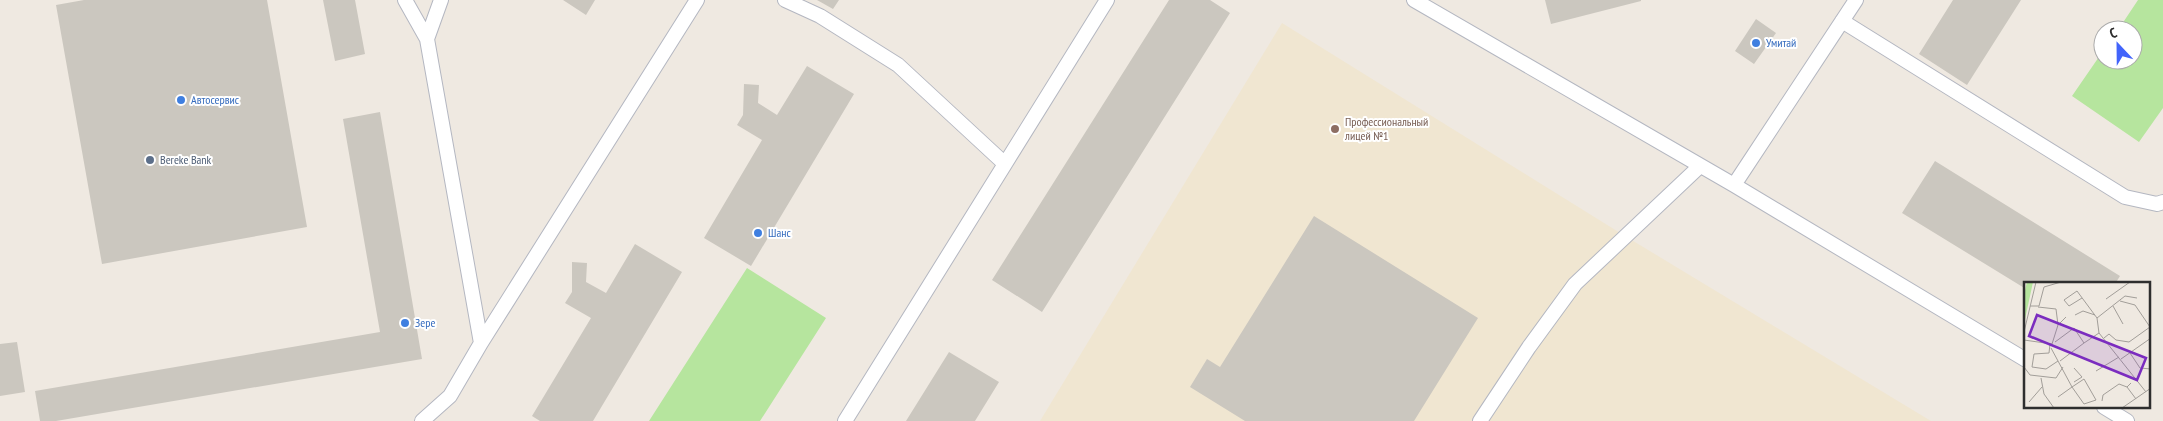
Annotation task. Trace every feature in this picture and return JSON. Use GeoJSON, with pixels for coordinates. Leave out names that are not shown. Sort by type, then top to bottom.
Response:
{"type":"FeatureCollection","features":[{"type":"Feature","properties":{"kind":"lane"},"geometry":{"type":"LineString","coordinates":[[405,0],[427,39],[481,343]]}},
{"type":"Feature","properties":{"kind":"lane"},"geometry":{"type":"LineString","coordinates":[[427,39],[441,0]]}},
{"type":"Feature","properties":{"kind":"lane"},"geometry":{"type":"LineString","coordinates":[[424,421],[450,396],[481,343],[697,0]]}},
{"type":"Feature","properties":{"kind":"lane"},"geometry":{"type":"LineString","coordinates":[[785,0],[820,16],[898,65],[1005,164]]}},
{"type":"Feature","properties":{"kind":"lane"},"geometry":{"type":"LineString","coordinates":[[845,421],[1107,0]]}},
{"type":"Feature","properties":{"kind":"lane"},"geometry":{"type":"LineString","coordinates":[[1414,0],[1734,185],[2024,359]]}},
{"type":"Feature","properties":{"kind":"lane"},"geometry":{"type":"LineString","coordinates":[[1734,185],[1856,0]]}},
{"type":"Feature","properties":{"kind":"lane"},"geometry":{"type":"LineString","coordinates":[[1842,21],[2125,198],[2157,204],[2163,202]]}},
{"type":"Feature","properties":{"kind":"lane"},"geometry":{"type":"LineString","coordinates":[[1480,421],[1529,347],[1575,284],[1700,166]]}},
{"type":"Feature","properties":{"kind":"lane"},"geometry":{"type":"LineString","coordinates":[[2106,408],[2127,421]]}},
{"type":"Feature","properties":{"kind":"shaded area","name":"Профессиональный лицей №1"},"geometry":{"type":"Polygon","coordinates":[[[1282,23],[1625,236],[1931,421],[1040,421],[1282,23]]]}},
{"type":"Feature","properties":{"kind":"green space"},"geometry":{"type":"Polygon","coordinates":[[[2138,0],[2163,0],[2163,108],[2139,142],[2072,96],[2093,66],[2093,70],[2143,70],[2143,20],[2125,20],[2138,0]]]}},
{"type":"Feature","properties":{"kind":"green space"},"geometry":{"type":"Polygon","coordinates":[[[747,268],[826,318],[760,421],[649,421],[747,268]]]}},
{"type":"Feature","properties":{"kind":"building"},"geometry":{"type":"Polygon","coordinates":[[[84,0],[267,0],[307,227],[102,264],[56,5],[84,0]]]}},
{"type":"Feature","properties":{"kind":"building"},"geometry":{"type":"Polygon","coordinates":[[[323,0],[355,0],[365,54],[335,61],[323,0]]]}},
{"type":"Feature","properties":{"kind":"building"},"geometry":{"type":"Polygon","coordinates":[[[563,0],[595,0],[586,15],[563,0]]]}},
{"type":"Feature","properties":{"kind":"building"},"geometry":{"type":"Polygon","coordinates":[[[817,0],[839,0],[833,9],[817,0]]]}},
{"type":"Feature","properties":{"kind":"building"},"geometry":{"type":"Polygon","coordinates":[[[1169,0],[1210,0],[1230,13],[1042,312],[992,280],[1169,0]]]}},
{"type":"Feature","properties":{"kind":"building"},"geometry":{"type":"Polygon","coordinates":[[[1545,0],[1641,0],[1641,1],[1551,24],[1545,0]]]}},
{"type":"Feature","properties":{"kind":"building"},"geometry":{"type":"Polygon","coordinates":[[[1953,0],[2021,0],[1967,85],[1919,54],[1953,0]]]}},
{"type":"Feature","properties":{"kind":"building"},"geometry":{"type":"Polygon","coordinates":[[[1756,19],[1776,33],[1754,64],[1735,51],[1756,19]]]}},
{"type":"Feature","properties":{"kind":"building"},"geometry":{"type":"Polygon","coordinates":[[[807,66],[854,94],[751,266],[704,238],[762,140],[737,125],[743,115],[744,84],[759,85],[758,103],[777,115],[807,66]]]}},
{"type":"Feature","properties":{"kind":"building"},"geometry":{"type":"Polygon","coordinates":[[[380,112],[422,359],[56,421],[40,421],[35,391],[380,332],[343,119],[380,112]]]}},
{"type":"Feature","properties":{"kind":"building"},"geometry":{"type":"Polygon","coordinates":[[[1935,161],[2120,276],[2116,282],[2024,282],[2024,288],[1902,213],[1935,161]]]}},
{"type":"Feature","properties":{"kind":"building"},"geometry":{"type":"Polygon","coordinates":[[[1314,216],[1478,318],[1414,421],[1245,421],[1190,387],[1207,359],[1220,367],[1314,216]]]}},
{"type":"Feature","properties":{"kind":"building"},"geometry":{"type":"Polygon","coordinates":[[[635,244],[682,272],[593,421],[540,421],[532,416],[591,318],[565,303],[572,292],[572,262],[587,263],[586,282],[606,293],[635,244]]]}},
{"type":"Feature","properties":{"kind":"building"},"geometry":{"type":"Polygon","coordinates":[[[17,342],[25,392],[0,396],[0,344],[17,342]]]}},
{"type":"Feature","properties":{"kind":"building"},"geometry":{"type":"Polygon","coordinates":[[[949,352],[999,382],[975,421],[906,421],[949,352]]]}},
{"type":"Feature","properties":{"kind":"place","name":"Умитай"},"geometry":{"type":"Point","coordinates":[1756,43]}},
{"type":"Feature","properties":{"kind":"place","name":"Автосервис"},"geometry":{"type":"Point","coordinates":[181,100]}},
{"type":"Feature","properties":{"kind":"place","name":"Профессиональный лицей №1"},"geometry":{"type":"Point","coordinates":[1335,129]}},
{"type":"Feature","properties":{"kind":"place","name":"Bereke Bank"},"geometry":{"type":"Point","coordinates":[150,160]}},
{"type":"Feature","properties":{"kind":"place","name":"Шанс"},"geometry":{"type":"Point","coordinates":[758,233]}},
{"type":"Feature","properties":{"kind":"place","name":"Зере"},"geometry":{"type":"Point","coordinates":[405,323]}}]}
